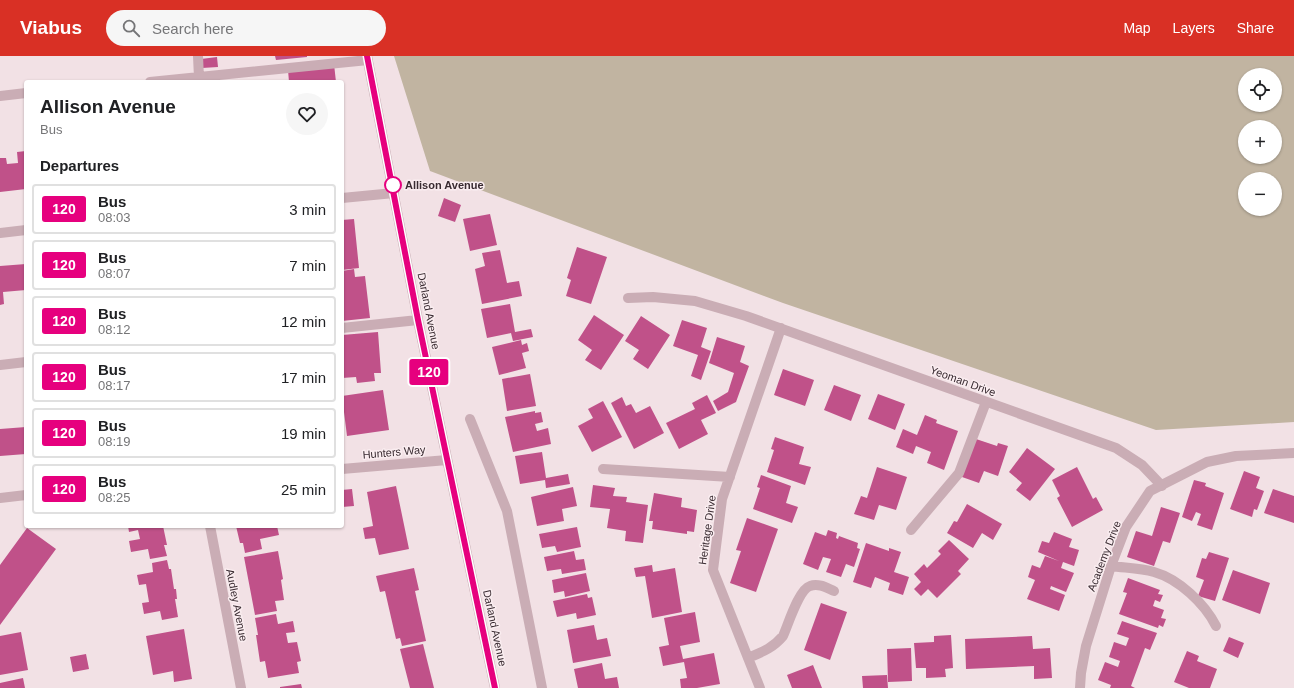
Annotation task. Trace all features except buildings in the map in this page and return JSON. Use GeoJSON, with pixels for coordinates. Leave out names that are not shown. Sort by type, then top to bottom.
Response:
{"type":"FeatureCollection","features":[{"type":"Feature","properties":{"kind":"street"},"geometry":{"type":"LineString","coordinates":[[198,56],[199,78]]}},
{"type":"Feature","properties":{"kind":"street"},"geometry":{"type":"LineString","coordinates":[[174,80],[367,58]]}},
{"type":"Feature","properties":{"kind":"street","name":"Darland Avenue"},"geometry":{"type":"LineString","coordinates":[[367,58],[418,320],[495,688]]}},
{"type":"Feature","properties":{"kind":"street"},"geometry":{"type":"LineString","coordinates":[[0,96],[24,93]]}},
{"type":"Feature","properties":{"kind":"street"},"geometry":{"type":"LineString","coordinates":[[344,198],[394,193]]}},
{"type":"Feature","properties":{"kind":"street"},"geometry":{"type":"LineString","coordinates":[[0,233],[24,230]]}},
{"type":"Feature","properties":{"kind":"street","name":"Yeoman Drive"},"geometry":{"type":"LineString","coordinates":[[628,298],[653,297],[696,301],[781,328],[1116,448],[1142,465],[1162,486]]}},
{"type":"Feature","properties":{"kind":"street"},"geometry":{"type":"LineString","coordinates":[[344,328],[418,320]]}},
{"type":"Feature","properties":{"kind":"street","name":"Heritage Drive"},"geometry":{"type":"LineString","coordinates":[[760,688],[713,570],[722,499],[781,328]]}},
{"type":"Feature","properties":{"kind":"street"},"geometry":{"type":"LineString","coordinates":[[0,364],[24,362]]}},
{"type":"Feature","properties":{"kind":"street"},"geometry":{"type":"LineString","coordinates":[[911,530],[959,473],[986,402]]}},
{"type":"Feature","properties":{"kind":"street"},"geometry":{"type":"LineString","coordinates":[[470,419],[507,511],[542,688]]}},
{"type":"Feature","properties":{"kind":"street","name":"Academy Drive"},"geometry":{"type":"LineString","coordinates":[[1080,688],[1086,646],[1111,566],[1126,527],[1150,491],[1162,486],[1182,473],[1207,462],[1236,456],[1294,453]]}},
{"type":"Feature","properties":{"kind":"street","name":"Hunters Way"},"geometry":{"type":"LineString","coordinates":[[344,468],[447,460]]}},
{"type":"Feature","properties":{"kind":"street"},"geometry":{"type":"LineString","coordinates":[[603,468],[730,477]]}},
{"type":"Feature","properties":{"kind":"street"},"geometry":{"type":"LineString","coordinates":[[0,498],[24,496]]}},
{"type":"Feature","properties":{"kind":"street","name":"Audley Avenue"},"geometry":{"type":"LineString","coordinates":[[210,528],[241,688]]}},
{"type":"Feature","properties":{"kind":"street"},"geometry":{"type":"LineString","coordinates":[[1111,566],[1153,572],[1170,579],[1190,593],[1212,617],[1216,626]]}},
{"type":"Feature","properties":{"kind":"street"},"geometry":{"type":"LineString","coordinates":[[748,658],[772,647],[783,636],[802,592],[810,586],[819,585],[834,591]]}},
{"type":"Feature","properties":{"kind":"shaded area"},"geometry":{"type":"Polygon","coordinates":[[[394,56],[1294,56],[1294,422],[1156,430],[783,303],[430,171],[394,56]]]}},
{"type":"Feature","properties":{"kind":"bus line","name":"120"},"geometry":{"type":"LineString","coordinates":[[367,56],[418,320],[495,688]]}},
{"type":"Feature","properties":{"kind":"place","name":"Allison Avenue"},"geometry":{"type":"Point","coordinates":[393,185]}}]}
